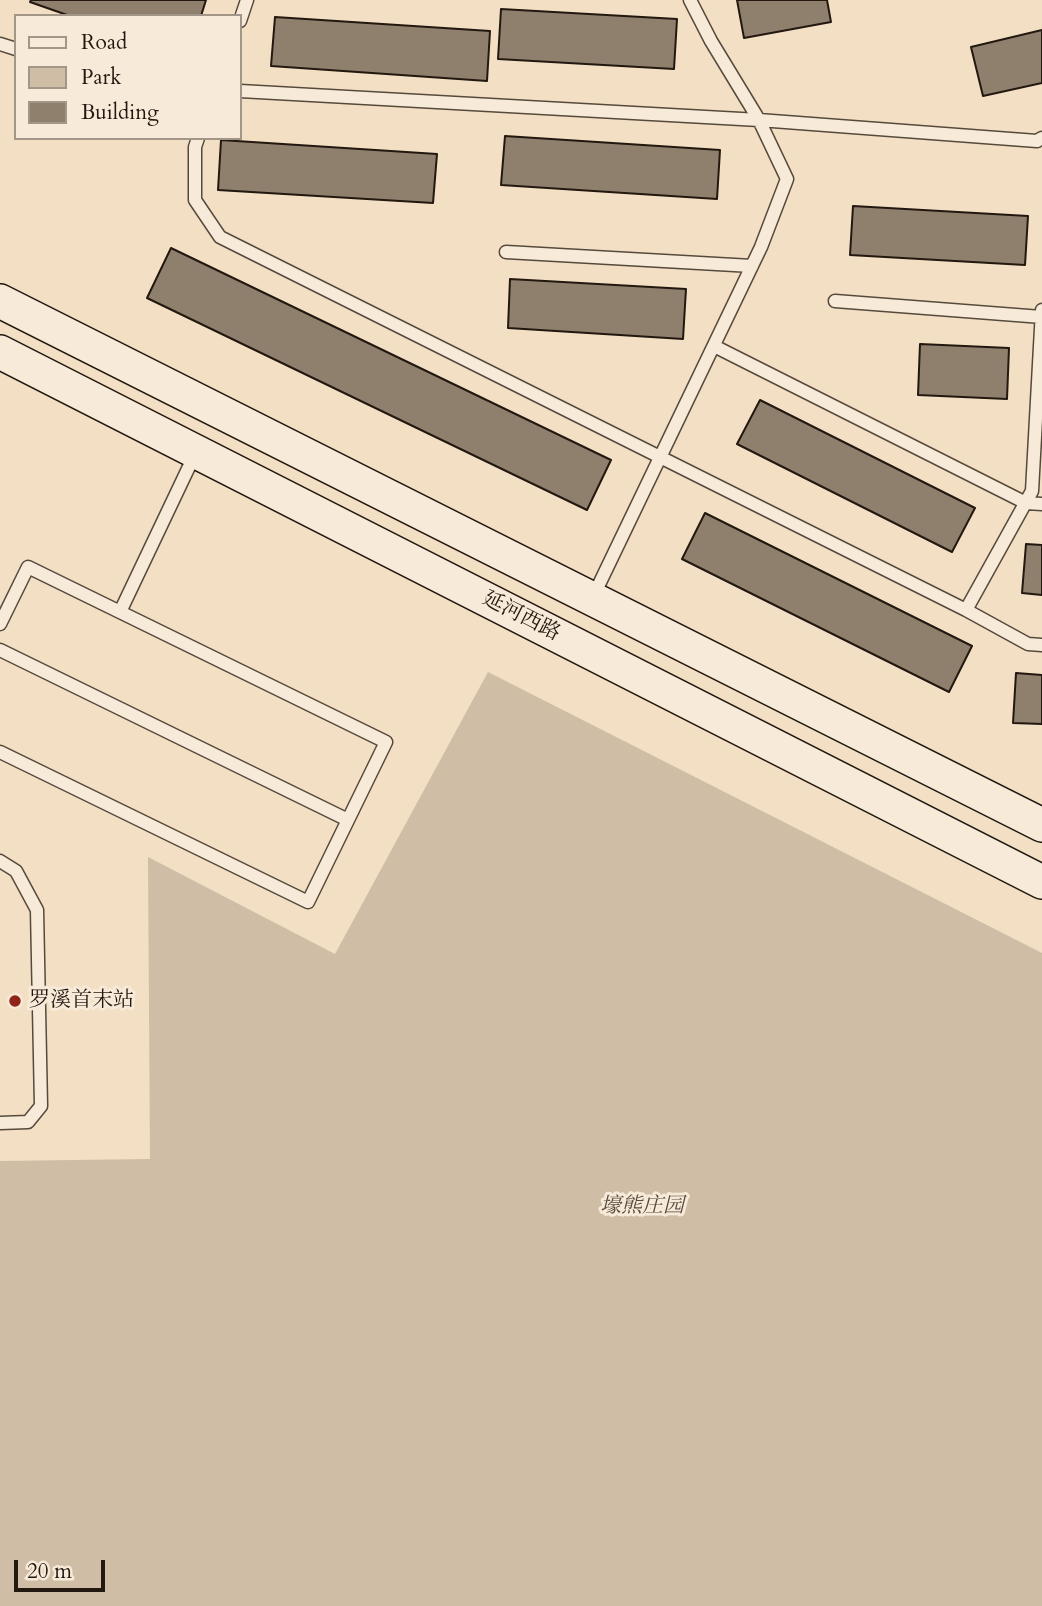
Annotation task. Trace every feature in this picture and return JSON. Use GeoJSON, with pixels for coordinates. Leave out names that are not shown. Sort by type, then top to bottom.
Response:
{"type":"FeatureCollection","features":[{"type":"Feature","properties":{"kind":"street"},"geometry":{"type":"LineString","coordinates":[[0,301],[1042,825]]}},
{"type":"Feature","properties":{"kind":"street","name":"延河西路"},"geometry":{"type":"LineString","coordinates":[[0,352],[1042,882]]}},
{"type":"Feature","properties":{"kind":"lane"},"geometry":{"type":"LineString","coordinates":[[592,599],[752,266],[787,179],[759,120],[711,41],[690,0]]}},
{"type":"Feature","properties":{"kind":"lane"},"geometry":{"type":"LineString","coordinates":[[242,91],[759,120],[1037,141],[1042,138]]}},
{"type":"Feature","properties":{"kind":"lane"},"geometry":{"type":"LineString","coordinates":[[197,140],[195,200],[220,237],[661,456],[1028,644],[1042,645]]}},
{"type":"Feature","properties":{"kind":"lane"},"geometry":{"type":"LineString","coordinates":[[506,252],[752,266]]}},
{"type":"Feature","properties":{"kind":"lane"},"geometry":{"type":"LineString","coordinates":[[835,301],[1042,317]]}},
{"type":"Feature","properties":{"kind":"lane"},"geometry":{"type":"LineString","coordinates":[[966,610],[1032,491],[1040,390],[1042,310]]}},
{"type":"Feature","properties":{"kind":"lane"},"geometry":{"type":"LineString","coordinates":[[713,346],[1026,503],[1042,504]]}},
{"type":"Feature","properties":{"kind":"lane"},"geometry":{"type":"LineString","coordinates":[[120,612],[196,452]]}},
{"type":"Feature","properties":{"kind":"lane"},"geometry":{"type":"LineString","coordinates":[[0,624],[28,567],[386,742],[308,902],[0,752]]}},
{"type":"Feature","properties":{"kind":"lane"},"geometry":{"type":"LineString","coordinates":[[0,650],[348,820]]}},
{"type":"Feature","properties":{"kind":"lane"},"geometry":{"type":"LineString","coordinates":[[0,861],[16,871],[37,909],[41,1106],[28,1122],[0,1123]]}},
{"type":"Feature","properties":{"kind":"green space","name":"壕熊庄园"},"geometry":{"type":"Polygon","coordinates":[[[488,672],[1042,953],[1042,1606],[0,1606],[0,1161],[150,1159],[148,857],[335,954],[488,672]]]}},
{"type":"Feature","properties":{"kind":"building"},"geometry":{"type":"Polygon","coordinates":[[[206,0],[202,14],[64,14],[30,2],[206,0]]]}},
{"type":"Feature","properties":{"kind":"building"},"geometry":{"type":"Polygon","coordinates":[[[737,0],[827,0],[831,22],[744,38],[737,0]]]}},
{"type":"Feature","properties":{"kind":"building"},"geometry":{"type":"Polygon","coordinates":[[[501,9],[677,19],[674,69],[498,59],[501,9]]]}},
{"type":"Feature","properties":{"kind":"building"},"geometry":{"type":"Polygon","coordinates":[[[275,17],[490,31],[487,81],[271,66],[275,17]]]}},
{"type":"Feature","properties":{"kind":"building"},"geometry":{"type":"Polygon","coordinates":[[[1042,30],[1042,83],[983,96],[971,47],[1042,30]]]}},
{"type":"Feature","properties":{"kind":"building"},"geometry":{"type":"Polygon","coordinates":[[[505,136],[720,150],[717,199],[501,185],[505,136]]]}},
{"type":"Feature","properties":{"kind":"building"},"geometry":{"type":"Polygon","coordinates":[[[221,140],[437,154],[433,203],[218,190],[221,140]]]}},
{"type":"Feature","properties":{"kind":"building"},"geometry":{"type":"Polygon","coordinates":[[[853,206],[1028,216],[1025,265],[850,255],[853,206]]]}},
{"type":"Feature","properties":{"kind":"building"},"geometry":{"type":"Polygon","coordinates":[[[171,248],[611,460],[587,510],[147,298],[171,248]]]}},
{"type":"Feature","properties":{"kind":"building"},"geometry":{"type":"Polygon","coordinates":[[[510,279],[686,289],[683,339],[508,328],[510,279]]]}},
{"type":"Feature","properties":{"kind":"building"},"geometry":{"type":"Polygon","coordinates":[[[920,344],[1009,348],[1007,399],[918,395],[920,344]]]}},
{"type":"Feature","properties":{"kind":"building"},"geometry":{"type":"Polygon","coordinates":[[[760,400],[975,508],[952,552],[737,444],[760,400]]]}},
{"type":"Feature","properties":{"kind":"building"},"geometry":{"type":"Polygon","coordinates":[[[705,513],[972,646],[949,692],[682,559],[705,513]]]}},
{"type":"Feature","properties":{"kind":"building"},"geometry":{"type":"Polygon","coordinates":[[[1026,544],[1042,545],[1042,595],[1022,593],[1026,544]]]}},
{"type":"Feature","properties":{"kind":"building"},"geometry":{"type":"Polygon","coordinates":[[[1016,673],[1042,675],[1042,724],[1013,723],[1016,673]]]}},
{"type":"Feature","properties":{"kind":"place","name":"罗溪首末站"},"geometry":{"type":"Point","coordinates":[15,1001]}}]}
